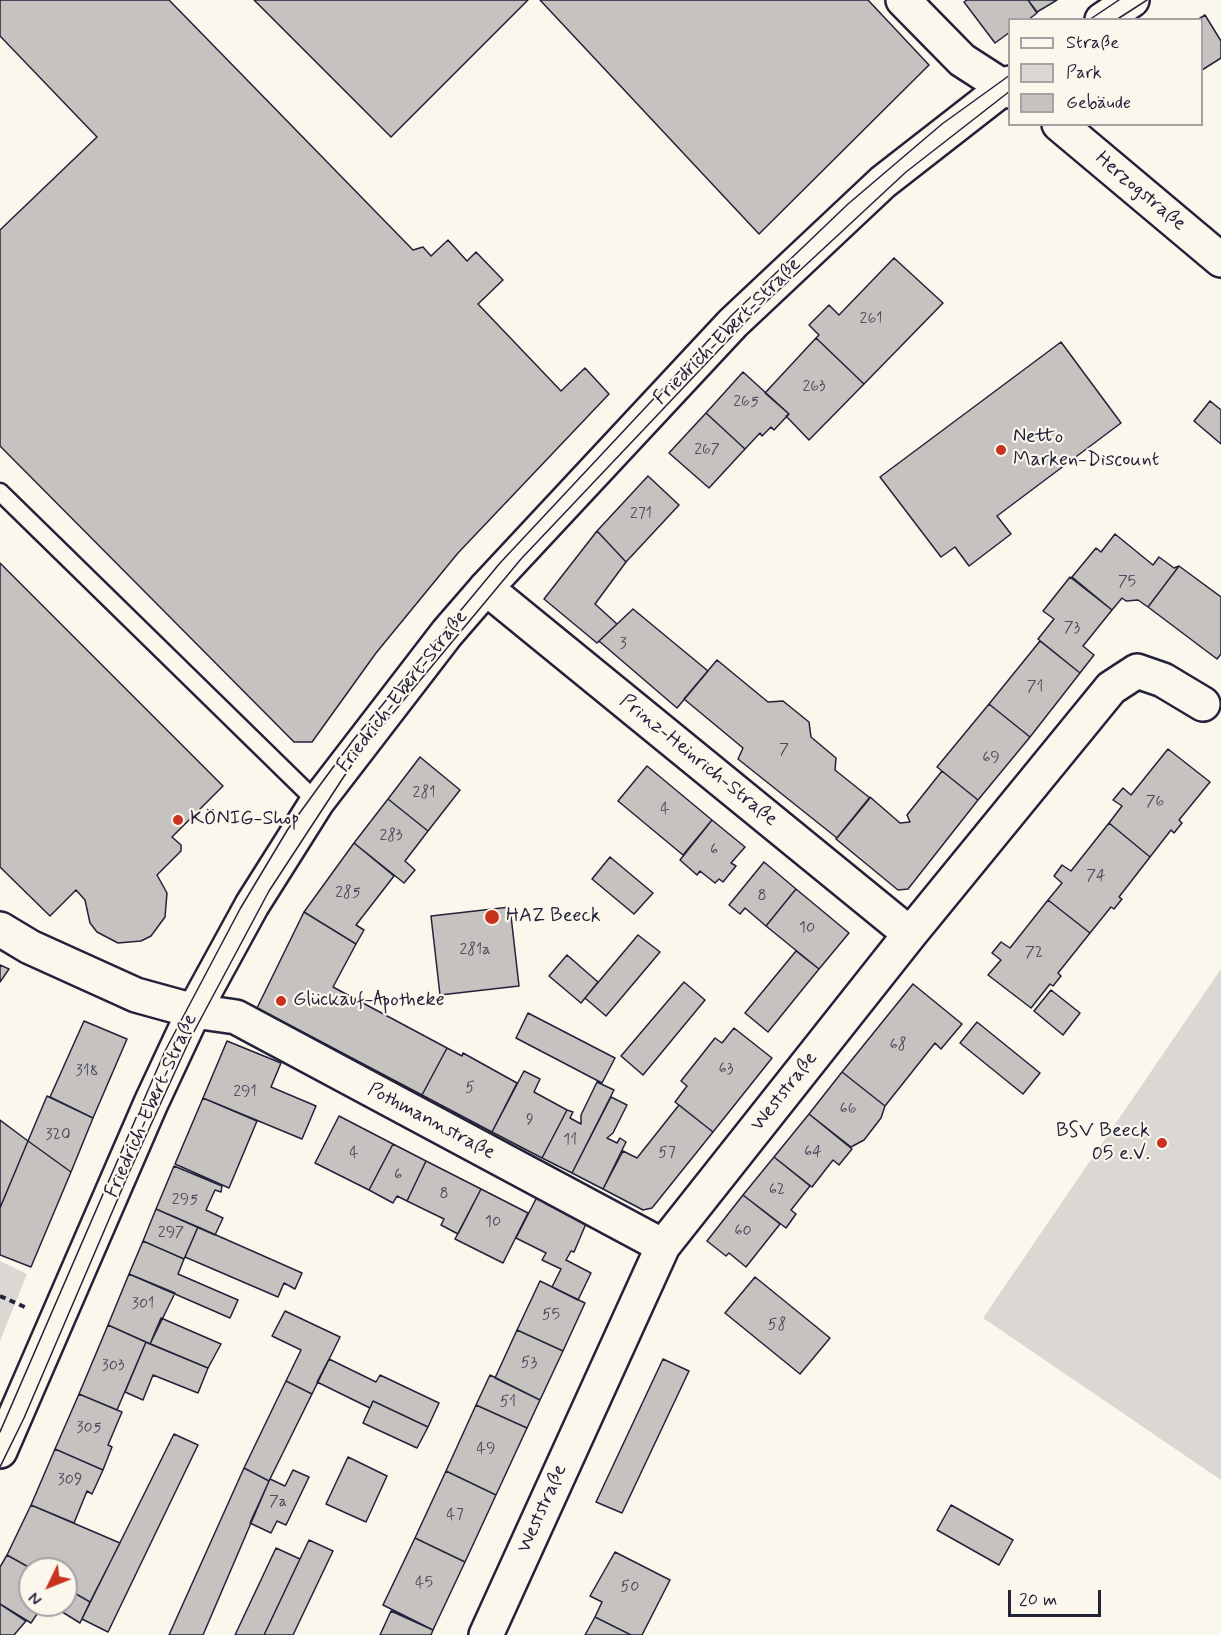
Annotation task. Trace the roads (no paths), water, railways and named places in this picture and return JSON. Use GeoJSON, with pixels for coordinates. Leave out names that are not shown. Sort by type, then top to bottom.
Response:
{"type":"FeatureCollection","features":[{"type":"Feature","properties":{"kind":"street"},"geometry":{"type":"LineString","coordinates":[[903,0],[962,60],[1008,87]]}},
{"type":"Feature","properties":{"kind":"street"},"geometry":{"type":"LineString","coordinates":[[1104,18],[1132,0]]}},
{"type":"Feature","properties":{"kind":"street","name":"Friedrich-Ebert-Straße"},"geometry":{"type":"LineString","coordinates":[[0,1451],[151,1103],[194,1011],[252,905],[317,802],[447,633],[486,588],[733,323],[883,182],[1008,87]]}},
{"type":"Feature","properties":{"kind":"street","name":"Herzogstraße"},"geometry":{"type":"LineString","coordinates":[[1061,126],[1221,260]]}},
{"type":"Feature","properties":{"kind":"street","name":"Prinz-Heinrich-Straße"},"geometry":{"type":"LineString","coordinates":[[486,588],[910,934]]}},
{"type":"Feature","properties":{"kind":"street","name":"Weststraße"},"geometry":{"type":"LineString","coordinates":[[486,1635],[663,1246],[910,934],[1111,688],[1137,670],[1162,680],[1212,710]]}},
{"type":"Feature","properties":{"kind":"street","name":"Pothmannstraße"},"geometry":{"type":"LineString","coordinates":[[0,929],[30,947],[136,995],[194,1011],[236,1017],[663,1246]]}},
{"type":"Feature","properties":{"kind":"lane"},"geometry":{"type":"LineString","coordinates":[[0,492],[317,802]]}},
{"type":"Feature","properties":{"kind":"tram line"},"geometry":{"type":"LineString","coordinates":[[1092,18],[1119,0]]}},
{"type":"Feature","properties":{"kind":"tram line"},"geometry":{"type":"LineString","coordinates":[[1119,18],[1147,0]]}},
{"type":"Feature","properties":{"kind":"tram line"},"geometry":{"type":"LineString","coordinates":[[0,1432],[165,1051],[240,909],[288,829],[354,739],[500,563],[732,315],[848,204],[942,124],[1008,76]]}},
{"type":"Feature","properties":{"kind":"tram line"},"geometry":{"type":"LineString","coordinates":[[0,1467],[24,1418],[128,1175],[190,1039],[269,891],[358,755],[521,559],[753,314],[906,172],[1008,93]]}},
{"type":"Feature","properties":{"kind":"place","name":"Netto Marken-Discount"},"geometry":{"type":"Point","coordinates":[1001,450]}},
{"type":"Feature","properties":{"kind":"place","name":"KÖNIG-Shop"},"geometry":{"type":"Point","coordinates":[178,820]}},
{"type":"Feature","properties":{"kind":"place","name":"HAZ Beeck"},"geometry":{"type":"Point","coordinates":[492,917]}},
{"type":"Feature","properties":{"kind":"place","name":"Glückauf-Apotheke"},"geometry":{"type":"Point","coordinates":[281,1001]}},
{"type":"Feature","properties":{"kind":"place","name":"BSV Beeck 05 e.V."},"geometry":{"type":"Point","coordinates":[1162,1143]}}]}
